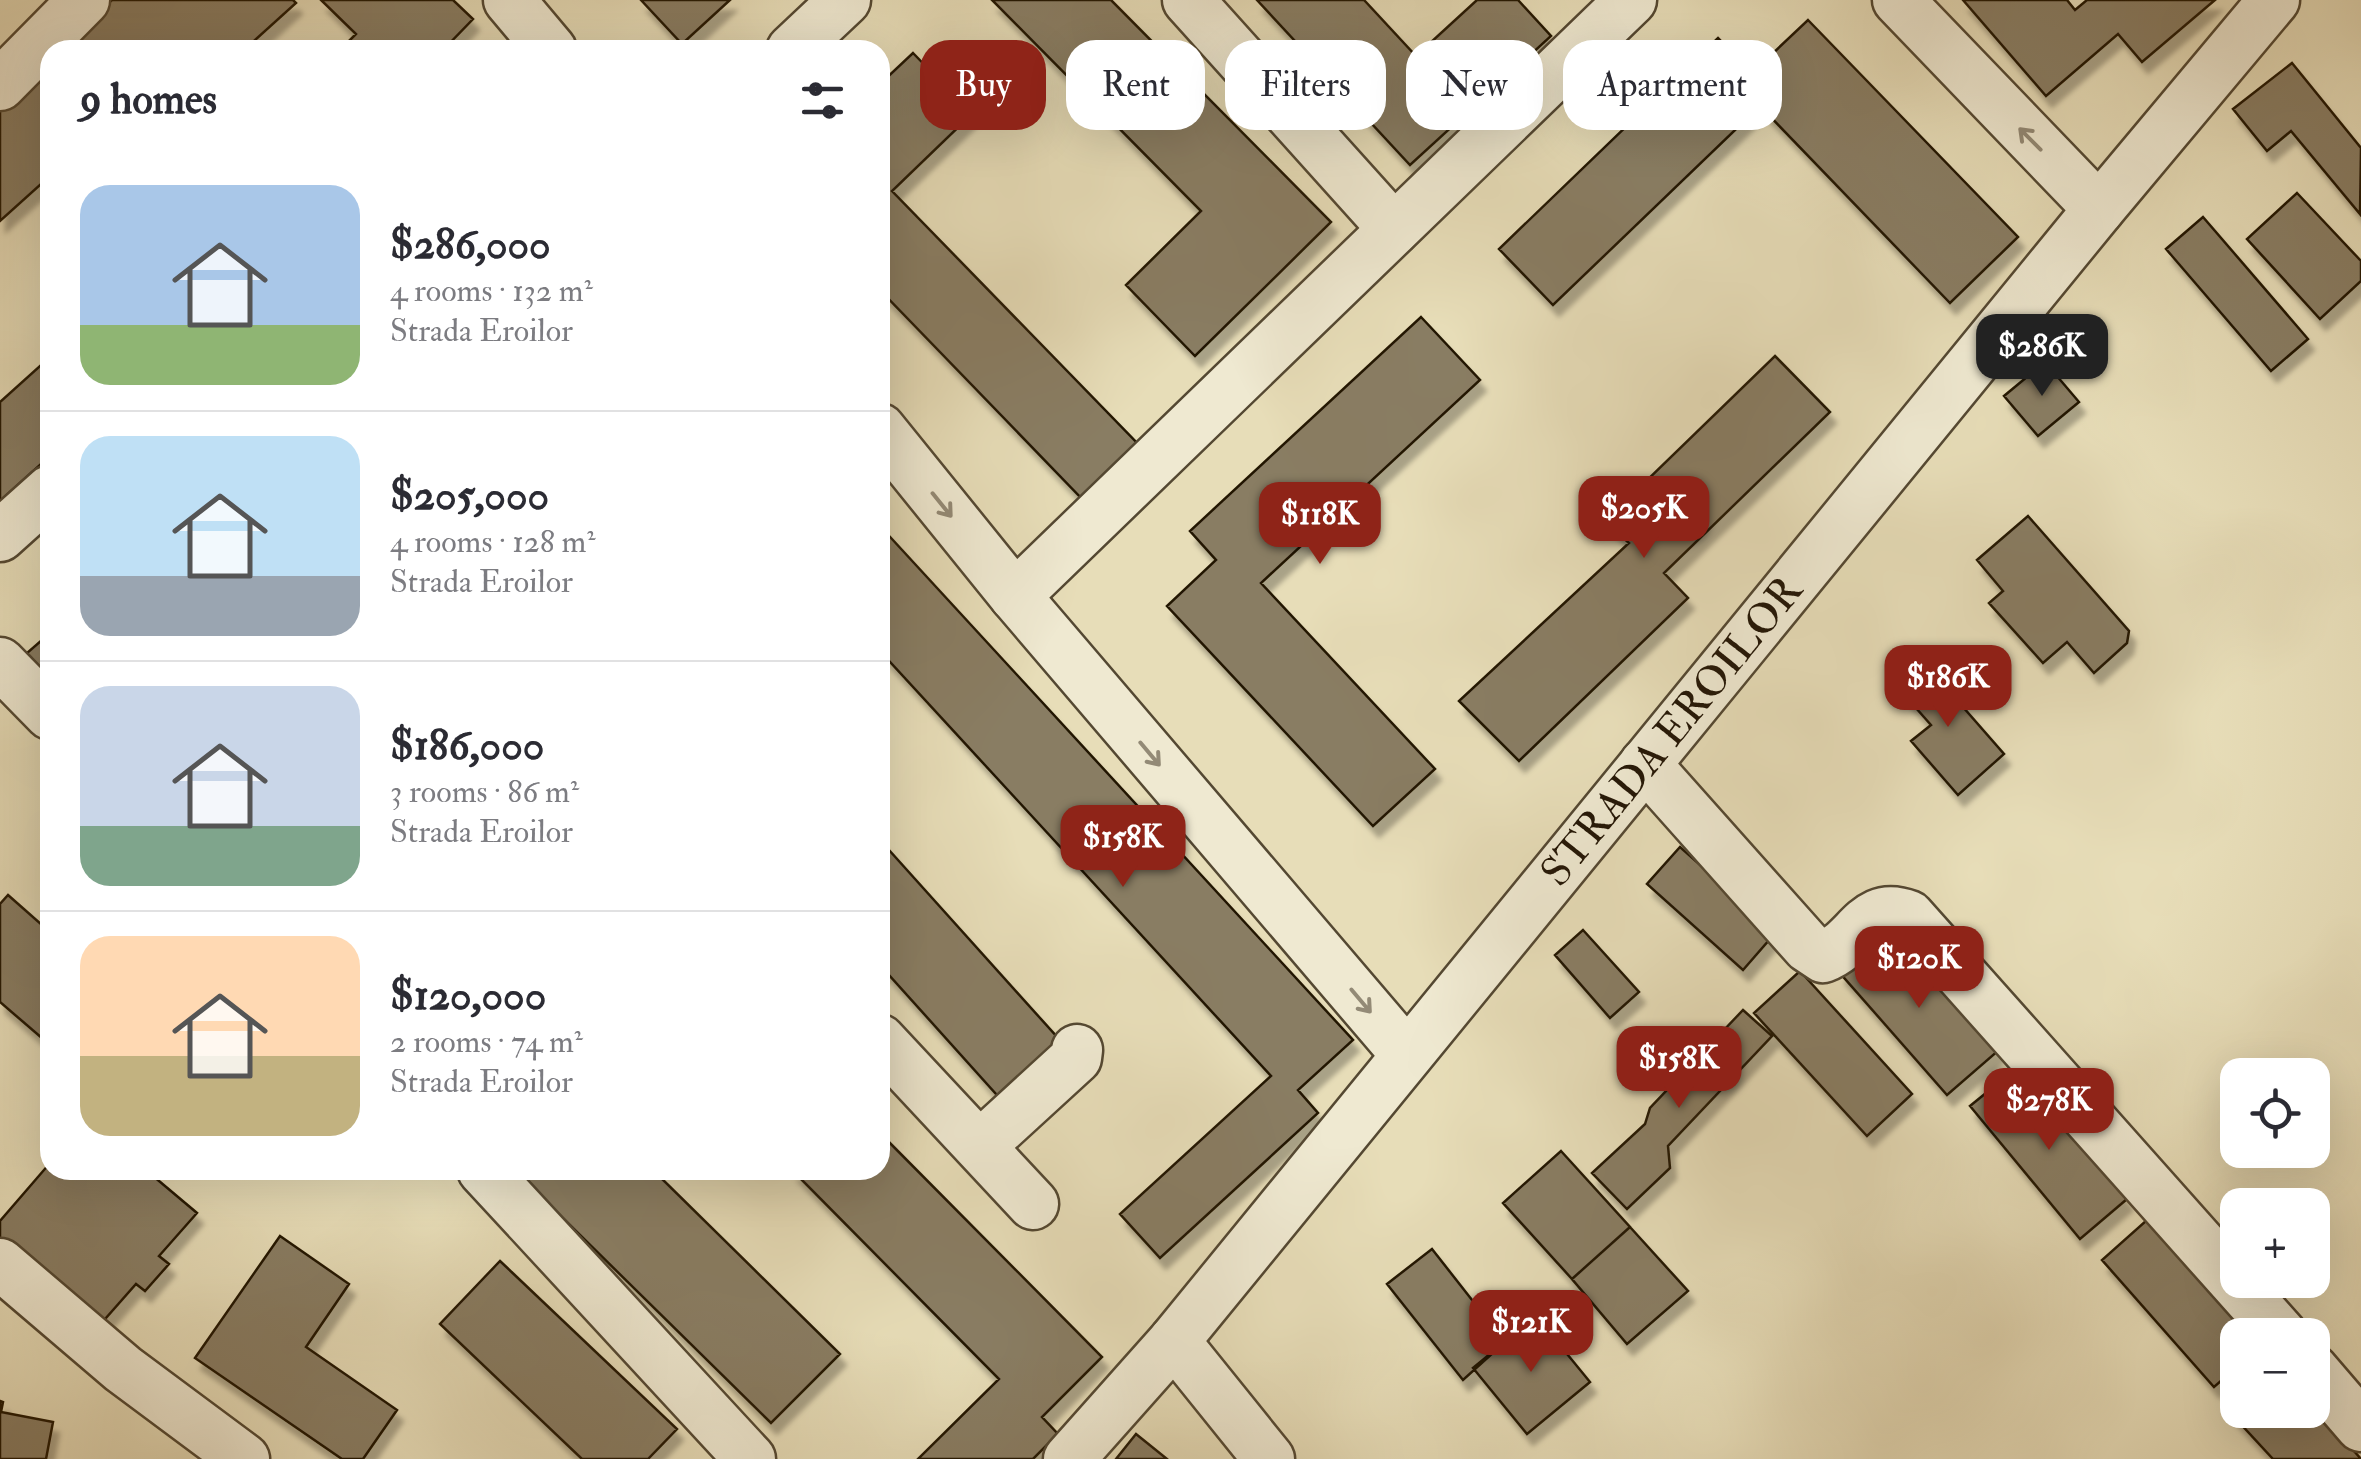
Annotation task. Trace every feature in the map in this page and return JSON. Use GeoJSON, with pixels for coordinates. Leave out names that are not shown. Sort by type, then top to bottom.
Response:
{"type":"FeatureCollection","features":[{"type":"Feature","properties":{"kind":"street"},"geometry":{"type":"LineString","coordinates":[[44,40],[84,0]]}},
{"type":"Feature","properties":{"kind":"street"},"geometry":{"type":"LineString","coordinates":[[509,0],[539,40]]}},
{"type":"Feature","properties":{"kind":"street"},"geometry":{"type":"LineString","coordinates":[[803,40],[845,0]]}},
{"type":"Feature","properties":{"kind":"street"},"geometry":{"type":"LineString","coordinates":[[1188,0],[1394,228]]}},
{"type":"Feature","properties":{"kind":"street"},"geometry":{"type":"LineString","coordinates":[[1016,596],[1631,0]]}},
{"type":"Feature","properties":{"kind":"street"},"geometry":{"type":"LineString","coordinates":[[1898,0],[2099,208]]}},
{"type":"Feature","properties":{"kind":"street","name":"STRADA EROILOR"},"geometry":{"type":"LineString","coordinates":[[1069,1459],[1174,1341],[2099,208],[2274,0]]}},
{"type":"Feature","properties":{"kind":"street"},"geometry":{"type":"LineString","coordinates":[[0,85],[40,45]]}},
{"type":"Feature","properties":{"kind":"street"},"geometry":{"type":"LineString","coordinates":[[890,442],[1407,1056]]}},
{"type":"Feature","properties":{"kind":"street"},"geometry":{"type":"LineString","coordinates":[[0,536],[40,500]]}},
{"type":"Feature","properties":{"kind":"street"},"geometry":{"type":"LineString","coordinates":[[0,662],[40,704]]}},
{"type":"Feature","properties":{"kind":"street"},"geometry":{"type":"LineString","coordinates":[[1646,764],[1808,947],[1823,957],[1837,952],[1876,914],[1892,910],[1909,916],[2267,1318]]}},
{"type":"Feature","properties":{"kind":"street"},"geometry":{"type":"LineString","coordinates":[[980,1146],[1076,1058],[1077,1050]]}},
{"type":"Feature","properties":{"kind":"street"},"geometry":{"type":"LineString","coordinates":[[890,1051],[1033,1204]]}},
{"type":"Feature","properties":{"kind":"street"},"geometry":{"type":"LineString","coordinates":[[492,1180],[750,1459]]}},
{"type":"Feature","properties":{"kind":"street"},"geometry":{"type":"LineString","coordinates":[[0,1264],[123,1370],[244,1459]]}},
{"type":"Feature","properties":{"kind":"street"},"geometry":{"type":"LineString","coordinates":[[1174,1341],[1269,1459]]}},
{"type":"Feature","properties":{"kind":"street"},"geometry":{"type":"LineString","coordinates":[[2330,1390],[2361,1426]]}},
{"type":"Feature","properties":{"kind":"building"},"geometry":{"type":"Polygon","coordinates":[[[112,0],[296,3],[255,40],[67,40],[112,0]]]}},
{"type":"Feature","properties":{"kind":"building"},"geometry":{"type":"Polygon","coordinates":[[[321,0],[453,0],[473,19],[453,40],[350,40],[356,34],[321,0]]]}},
{"type":"Feature","properties":{"kind":"building"},"geometry":{"type":"Polygon","coordinates":[[[641,0],[730,0],[686,40],[678,40],[641,0]]]}},
{"type":"Feature","properties":{"kind":"building"},"geometry":{"type":"Polygon","coordinates":[[[992,0],[1111,0],[1151,40],[1066,40],[1066,75],[1046,55],[1046,40],[1032,40],[992,0]]]}},
{"type":"Feature","properties":{"kind":"building"},"geometry":{"type":"Polygon","coordinates":[[[1257,0],[1364,0],[1406,45],[1406,130],[1448,130],[1410,165],[1378,130],[1386,130],[1386,40],[1294,40],[1257,0]]]}},
{"type":"Feature","properties":{"kind":"building"},"geometry":{"type":"Polygon","coordinates":[[[1477,0],[1518,0],[1551,36],[1543,43],[1543,40],[1433,40],[1477,0]]]}},
{"type":"Feature","properties":{"kind":"building"},"geometry":{"type":"Polygon","coordinates":[[[1963,0],[2067,0],[2075,10],[2087,0],[2215,0],[2142,62],[2118,34],[2046,96],[1963,0]]]}},
{"type":"Feature","properties":{"kind":"building"},"geometry":{"type":"Polygon","coordinates":[[[1808,20],[2018,237],[1950,303],[1782,129],[1782,45],[1808,20]]]}},
{"type":"Feature","properties":{"kind":"building"},"geometry":{"type":"Polygon","coordinates":[[[913,53],[920,60],[920,130],[955,130],[892,191],[1141,447],[1085,502],[890,300],[890,75],[913,53]]]}},
{"type":"Feature","properties":{"kind":"building"},"geometry":{"type":"Polygon","coordinates":[[[2292,63],[2361,148],[2360,214],[2291,131],[2267,151],[2233,109],[2292,63]]]}},
{"type":"Feature","properties":{"kind":"building"},"geometry":{"type":"Polygon","coordinates":[[[40,65],[40,185],[0,221],[0,101],[40,65]]]}},
{"type":"Feature","properties":{"kind":"building"},"geometry":{"type":"Polygon","coordinates":[[[1205,95],[1225,115],[1225,130],[1240,130],[1331,222],[1195,356],[1126,285],[1201,211],[1121,130],[1205,130],[1205,95]]]}},
{"type":"Feature","properties":{"kind":"building"},"geometry":{"type":"Polygon","coordinates":[[[1623,130],[1735,130],[1553,305],[1499,249],[1623,130]]]}},
{"type":"Feature","properties":{"kind":"building"},"geometry":{"type":"Polygon","coordinates":[[[2297,193],[2361,261],[2361,281],[2320,319],[2247,239],[2297,193]]]}},
{"type":"Feature","properties":{"kind":"building"},"geometry":{"type":"Polygon","coordinates":[[[2203,217],[2308,339],[2271,371],[2166,249],[2203,217]]]}},
{"type":"Feature","properties":{"kind":"building"},"geometry":{"type":"Polygon","coordinates":[[[1421,317],[1480,380],[1261,583],[1435,769],[1373,826],[1167,606],[1216,560],[1190,531],[1421,317]]]}},
{"type":"Feature","properties":{"kind":"building"},"geometry":{"type":"Polygon","coordinates":[[[1775,356],[1830,412],[1664,573],[1688,598],[1519,761],[1459,701],[1629,543],[1605,521],[1775,356]]]}},
{"type":"Feature","properties":{"kind":"building"},"geometry":{"type":"Polygon","coordinates":[[[2045,362],[2079,402],[2038,436],[2004,396],[2045,362]]]}},
{"type":"Feature","properties":{"kind":"building"},"geometry":{"type":"Polygon","coordinates":[[[40,366],[40,465],[0,501],[0,402],[40,366]]]}},
{"type":"Feature","properties":{"kind":"building"},"geometry":{"type":"Polygon","coordinates":[[[2028,516],[2129,631],[2127,643],[2094,673],[2067,642],[2043,663],[1989,603],[2003,591],[1977,560],[2028,516]]]}},
{"type":"Feature","properties":{"kind":"building"},"geometry":{"type":"Polygon","coordinates":[[[890,537],[1353,1040],[1298,1090],[1318,1113],[1160,1258],[1120,1214],[1271,1076],[890,662],[890,537]]]}},
{"type":"Feature","properties":{"kind":"building"},"geometry":{"type":"Polygon","coordinates":[[[40,642],[40,667],[27,653],[40,642]]]}},
{"type":"Feature","properties":{"kind":"building"},"geometry":{"type":"Polygon","coordinates":[[[1921,659],[2004,754],[1958,795],[1911,741],[1931,725],[1894,683],[1921,659]]]}},
{"type":"Feature","properties":{"kind":"building"},"geometry":{"type":"Polygon","coordinates":[[[1680,847],[1776,932],[1743,970],[1647,884],[1680,847]]]}},
{"type":"Feature","properties":{"kind":"building"},"geometry":{"type":"Polygon","coordinates":[[[890,851],[1076,1058],[1014,1114],[890,976],[890,851]]]}},
{"type":"Feature","properties":{"kind":"building"},"geometry":{"type":"Polygon","coordinates":[[[8,895],[40,923],[40,1036],[0,1002],[0,904],[8,895]]]}},
{"type":"Feature","properties":{"kind":"building"},"geometry":{"type":"Polygon","coordinates":[[[1890,927],[1999,1050],[1947,1095],[1839,972],[1890,927]]]}},
{"type":"Feature","properties":{"kind":"building"},"geometry":{"type":"Polygon","coordinates":[[[1583,930],[1639,992],[1610,1018],[1555,955],[1583,930]]]}},
{"type":"Feature","properties":{"kind":"building"},"geometry":{"type":"Polygon","coordinates":[[[1800,971],[1912,1094],[1867,1136],[1754,1013],[1800,971]]]}},
{"type":"Feature","properties":{"kind":"building"},"geometry":{"type":"Polygon","coordinates":[[[1743,1010],[1772,1036],[1668,1146],[1670,1168],[1627,1209],[1592,1173],[1645,1124],[1650,1108],[1743,1010]]]}},
{"type":"Feature","properties":{"kind":"building"},"geometry":{"type":"Polygon","coordinates":[[[2018,1067],[2127,1199],[2080,1239],[1970,1106],[2018,1067]]]}},
{"type":"Feature","properties":{"kind":"building"},"geometry":{"type":"Polygon","coordinates":[[[890,1143],[1102,1357],[1042,1417],[1058,1434],[1033,1459],[918,1459],[999,1379],[802,1180],[890,1180],[890,1143]]]}},
{"type":"Feature","properties":{"kind":"building"},"geometry":{"type":"Polygon","coordinates":[[[1561,1151],[1630,1227],[1572,1279],[1503,1203],[1561,1151]]]}},
{"type":"Feature","properties":{"kind":"building"},"geometry":{"type":"Polygon","coordinates":[[[40,1175],[40,1180],[158,1180],[197,1213],[159,1256],[169,1264],[145,1291],[136,1284],[98,1327],[0,1244],[0,1221],[40,1175]]]}},
{"type":"Feature","properties":{"kind":"building"},"geometry":{"type":"Polygon","coordinates":[[[524,1180],[663,1180],[840,1354],[771,1423],[524,1180]]]}},
{"type":"Feature","properties":{"kind":"building"},"geometry":{"type":"Polygon","coordinates":[[[2147,1220],[2233,1318],[2220,1318],[2220,1382],[2214,1387],[2102,1260],[2147,1220]]]}},
{"type":"Feature","properties":{"kind":"building"},"geometry":{"type":"Polygon","coordinates":[[[1630,1227],[1688,1291],[1627,1344],[1572,1279],[1630,1227]]]}},
{"type":"Feature","properties":{"kind":"building"},"geometry":{"type":"Polygon","coordinates":[[[280,1236],[349,1284],[306,1347],[397,1410],[363,1459],[342,1459],[195,1358],[280,1236]]]}},
{"type":"Feature","properties":{"kind":"building"},"geometry":{"type":"Polygon","coordinates":[[[1432,1249],[1505,1342],[1463,1380],[1387,1284],[1432,1249]]]}},
{"type":"Feature","properties":{"kind":"building"},"geometry":{"type":"Polygon","coordinates":[[[500,1261],[677,1429],[648,1459],[582,1459],[440,1324],[500,1261]]]}},
{"type":"Feature","properties":{"kind":"building"},"geometry":{"type":"Polygon","coordinates":[[[1536,1316],[1590,1382],[1527,1434],[1473,1368],[1536,1316]]]}},
{"type":"Feature","properties":{"kind":"building"},"geometry":{"type":"Polygon","coordinates":[[[0,1401],[1,1412],[53,1422],[46,1459],[0,1459],[0,1401]]]}},
{"type":"Feature","properties":{"kind":"building"},"geometry":{"type":"Polygon","coordinates":[[[2330,1424],[2361,1459],[2273,1459],[2244,1428],[2330,1428],[2330,1424]]]}},
{"type":"Feature","properties":{"kind":"building"},"geometry":{"type":"Polygon","coordinates":[[[1136,1434],[1167,1459],[1116,1459],[1136,1434]]]}}]}
